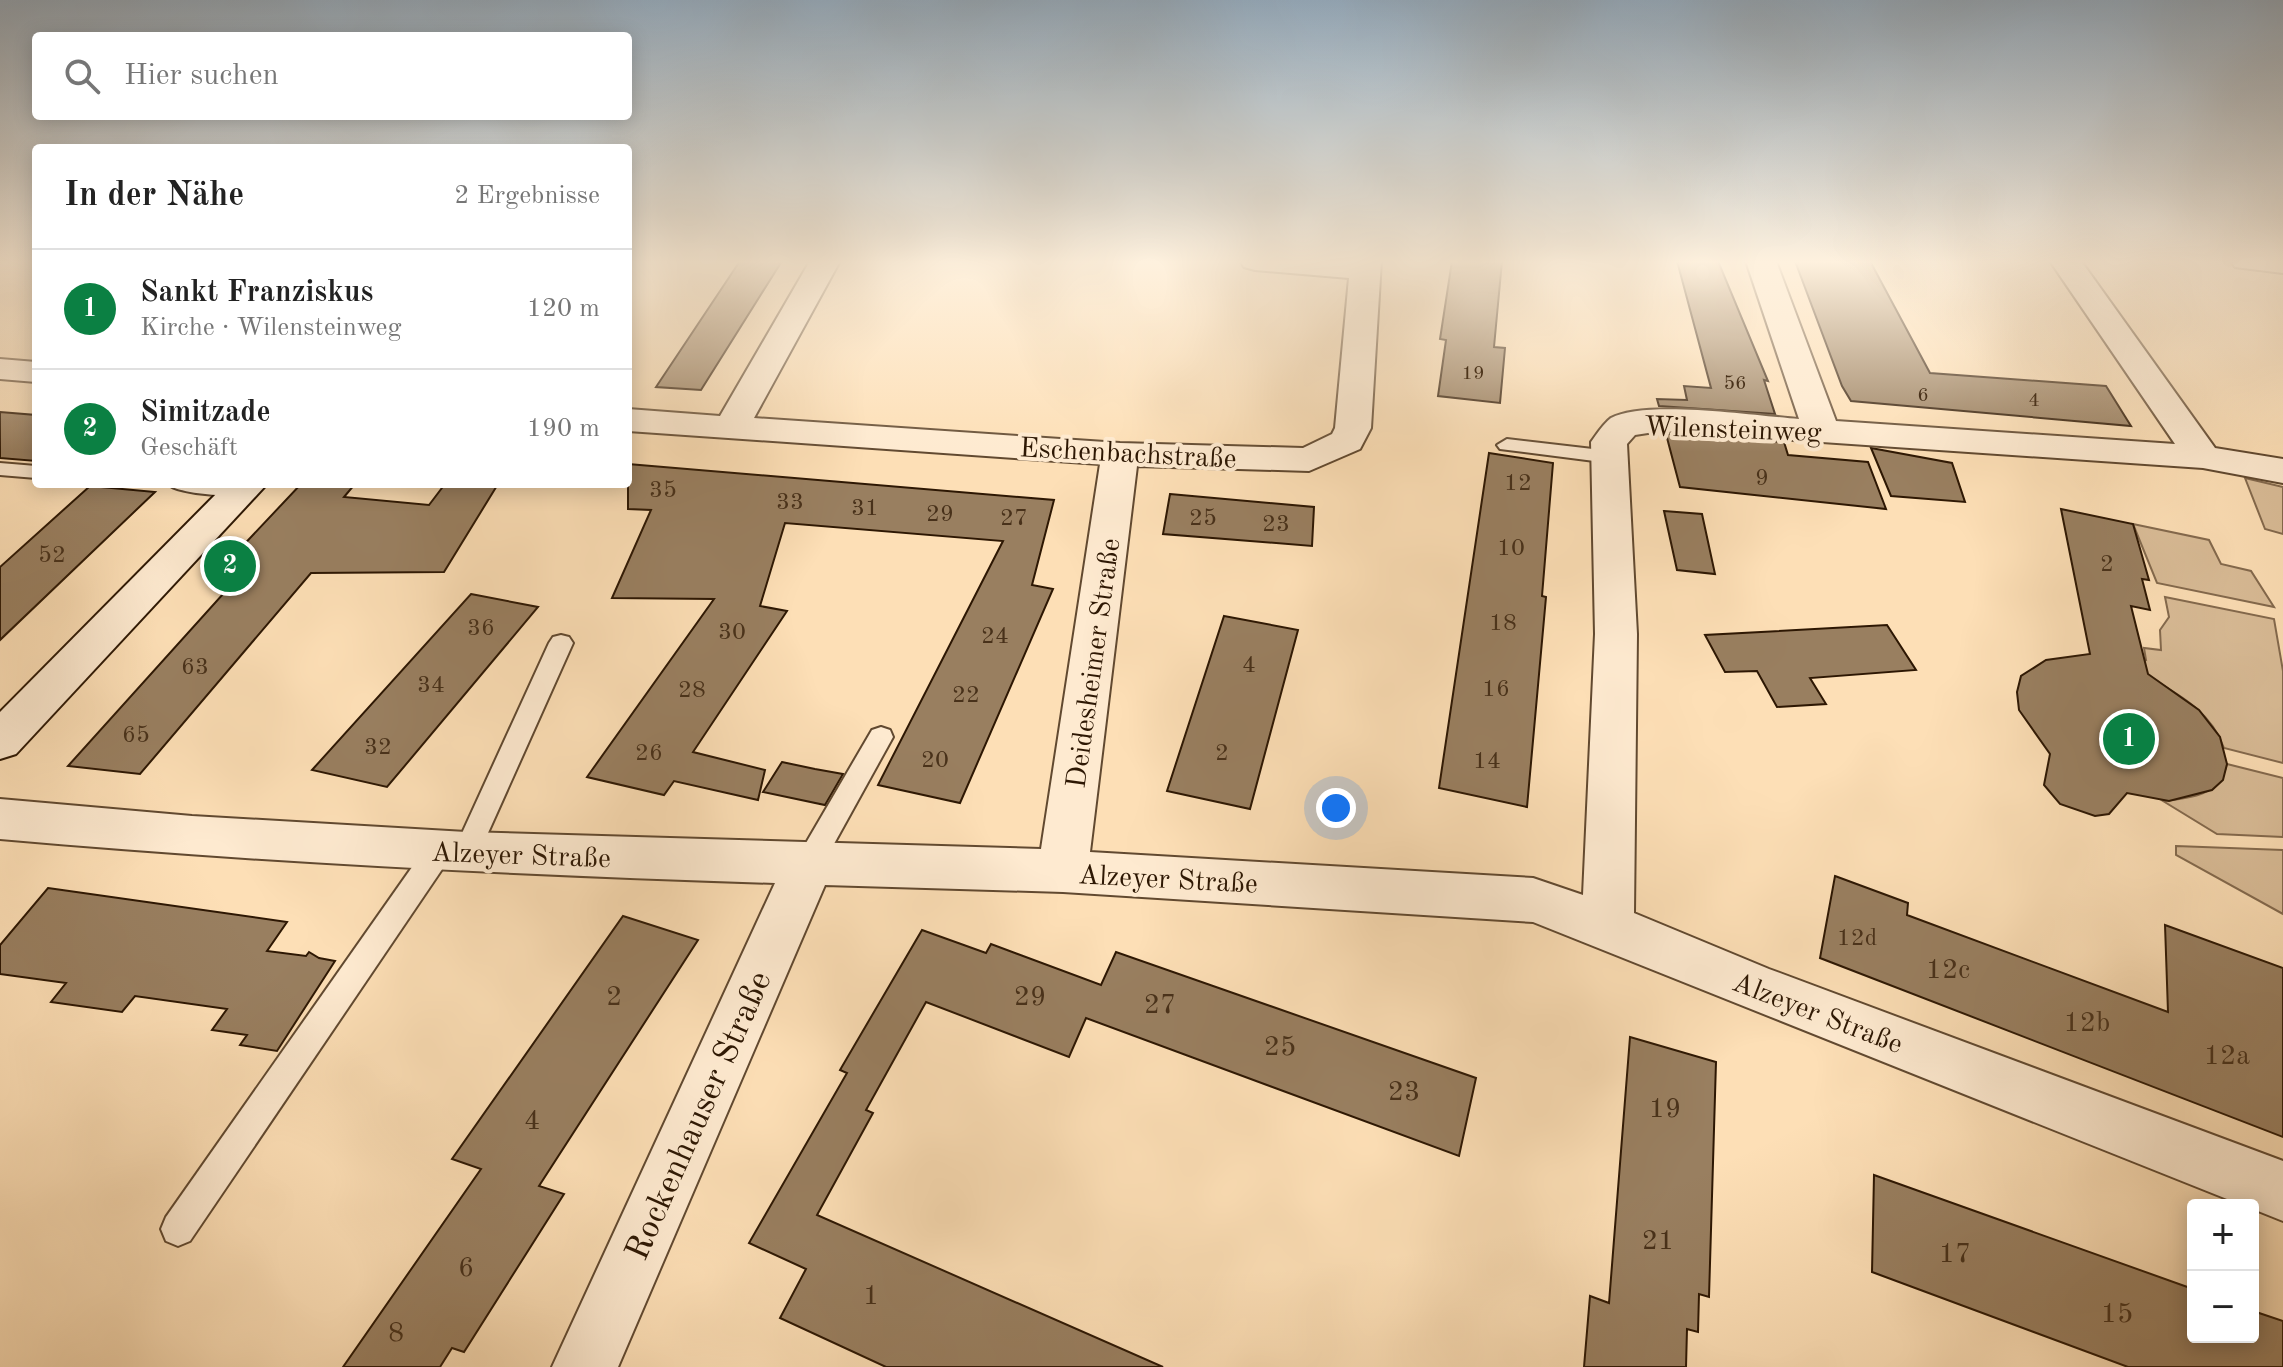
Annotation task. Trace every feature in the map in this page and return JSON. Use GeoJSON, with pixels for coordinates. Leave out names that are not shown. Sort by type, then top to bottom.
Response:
{"type":"FeatureCollection","features":[{"type":"Feature","properties":{"kind":"street"},"geometry":{"type":"LineString","coordinates":[[731,428],[789,325]]}},
{"type":"Feature","properties":{"kind":"street","name":"Eschenbachstraße"},"geometry":{"type":"LineString","coordinates":[[632,420],[1120,454],[1309,460],[1347,441],[1353,428],[1361,325]]}},
{"type":"Feature","properties":{"kind":"street"},"geometry":{"type":"LineString","coordinates":[[1784,325],[1821,430]]}},
{"type":"Feature","properties":{"kind":"street"},"geometry":{"type":"LineString","coordinates":[[2110,325],[2203,457]]}},
{"type":"Feature","properties":{"kind":"street"},"geometry":{"type":"LineString","coordinates":[[0,369],[32,372]]}},
{"type":"Feature","properties":{"kind":"street","name":"Wilensteinweg"},"geometry":{"type":"LineString","coordinates":[[1608,926],[1616,634],[1609,442],[1624,426],[1661,420],[1821,430],[2203,457],[2283,471]]}},
{"type":"Feature","properties":{"kind":"street","name":"Deidesheimer Straße"},"geometry":{"type":"LineString","coordinates":[[1063,871],[1120,454]]}},
{"type":"Feature","properties":{"kind":"street"},"geometry":{"type":"LineString","coordinates":[[0,741],[244,488]]}},
{"type":"Feature","properties":{"kind":"street","name":"Alzeyer Straße"},"geometry":{"type":"LineString","coordinates":[[0,819],[192,836],[452,852],[1063,871],[1533,900],[1608,926],[1751,987],[2283,1191]]}},
{"type":"Feature","properties":{"kind":"street","name":"Rockenhauser Straße"},"geometry":{"type":"LineString","coordinates":[[585,1367],[809,863]]}},
{"type":"Feature","properties":{"kind":"lane"},"geometry":{"type":"LineString","coordinates":[[1507,445],[1610,457]]}},
{"type":"Feature","properties":{"kind":"lane"},"geometry":{"type":"LineString","coordinates":[[0,469],[32,472]]}},
{"type":"Feature","properties":{"kind":"lane"},"geometry":{"type":"LineString","coordinates":[[178,1229],[452,852],[561,643]]}},
{"type":"Feature","properties":{"kind":"lane"},"geometry":{"type":"LineString","coordinates":[[809,863],[881,737]]}},
{"type":"Feature","properties":{"kind":"shaded area"},"geometry":{"type":"Polygon","coordinates":[[[2245,478],[2283,487],[2283,534],[2265,529],[2245,478]]]}},
{"type":"Feature","properties":{"kind":"shaded area"},"geometry":{"type":"Polygon","coordinates":[[[2133,524],[2209,540],[2221,564],[2251,571],[2274,607],[2157,583],[2133,524]]]}},
{"type":"Feature","properties":{"kind":"shaded area"},"geometry":{"type":"Polygon","coordinates":[[[2165,597],[2274,619],[2283,671],[2283,763],[2224,748],[2216,731],[2191,704],[2112,653],[2146,660],[2144,648],[2161,650],[2160,630],[2169,617],[2165,597]]]}},
{"type":"Feature","properties":{"kind":"shaded area"},"geometry":{"type":"Polygon","coordinates":[[[2227,764],[2283,778],[2283,837],[2217,834],[2163,801],[2194,796],[2211,789],[2227,764]]]}},
{"type":"Feature","properties":{"kind":"shaded area"},"geometry":{"type":"Polygon","coordinates":[[[2176,846],[2283,850],[2283,914],[2176,855],[2176,846]]]}},
{"type":"Feature","properties":{"kind":"building"},"geometry":{"type":"Polygon","coordinates":[[[697,325],[742,325],[701,390],[656,387],[697,325]]]}},
{"type":"Feature","properties":{"kind":"building"},"geometry":{"type":"Polygon","coordinates":[[[1442,325],[1496,325],[1494,347],[1505,348],[1500,403],[1438,396],[1446,340],[1440,339],[1442,325]]]}},
{"type":"Feature","properties":{"kind":"building"},"geometry":{"type":"Polygon","coordinates":[[[1694,325],[1745,325],[1768,381],[1764,380],[1775,414],[1659,406],[1657,399],[1687,400],[1684,386],[1711,388],[1694,325]]]}},
{"type":"Feature","properties":{"kind":"building"},"geometry":{"type":"Polygon","coordinates":[[[1819,325],[1904,325],[1930,373],[2106,386],[2131,426],[1851,401],[1842,386],[1819,325]]]}},
{"type":"Feature","properties":{"kind":"building"},"geometry":{"type":"Polygon","coordinates":[[[0,412],[32,415],[32,461],[0,458],[0,412]]]}},
{"type":"Feature","properties":{"kind":"building"},"geometry":{"type":"Polygon","coordinates":[[[1666,434],[1784,442],[1788,455],[1868,462],[1886,509],[1680,487],[1666,434]]]}},
{"type":"Feature","properties":{"kind":"building"},"geometry":{"type":"Polygon","coordinates":[[[1871,448],[1952,463],[1965,502],[1891,496],[1871,448]]]}},
{"type":"Feature","properties":{"kind":"building"},"geometry":{"type":"Polygon","coordinates":[[[1489,453],[1553,463],[1542,596],[1546,597],[1527,807],[1439,788],[1489,453]]]}},
{"type":"Feature","properties":{"kind":"building"},"geometry":{"type":"Polygon","coordinates":[[[632,464],[1054,500],[1032,585],[1053,589],[960,803],[878,785],[1003,541],[785,523],[760,606],[787,611],[693,752],[765,770],[758,800],[674,781],[664,795],[587,777],[714,599],[612,598],[651,510],[628,509],[632,464]]]}},
{"type":"Feature","properties":{"kind":"building"},"geometry":{"type":"Polygon","coordinates":[[[88,488],[155,492],[0,640],[0,567],[88,488]]]}},
{"type":"Feature","properties":{"kind":"building"},"geometry":{"type":"Polygon","coordinates":[[[297,488],[352,488],[344,497],[429,505],[442,488],[496,488],[444,572],[311,573],[140,774],[68,766],[242,573],[220,570],[297,488]]]}},
{"type":"Feature","properties":{"kind":"building"},"geometry":{"type":"Polygon","coordinates":[[[1170,494],[1314,507],[1312,546],[1163,534],[1170,494]]]}},
{"type":"Feature","properties":{"kind":"building"},"geometry":{"type":"Polygon","coordinates":[[[2061,509],[2133,524],[2149,580],[2142,579],[2150,610],[2131,606],[2148,674],[2199,710],[2220,737],[2227,764],[2223,780],[2212,790],[2169,801],[2127,793],[2109,814],[2095,816],[2060,804],[2044,785],[2050,754],[2019,710],[2017,692],[2021,676],[2046,660],[2090,654],[2061,509]]]}},
{"type":"Feature","properties":{"kind":"building"},"geometry":{"type":"Polygon","coordinates":[[[1664,511],[1702,514],[1715,574],[1677,570],[1664,511]]]}},
{"type":"Feature","properties":{"kind":"building"},"geometry":{"type":"Polygon","coordinates":[[[471,594],[538,607],[387,787],[312,770],[471,594]]]}},
{"type":"Feature","properties":{"kind":"building"},"geometry":{"type":"Polygon","coordinates":[[[1224,616],[1298,630],[1250,809],[1167,791],[1224,616]]]}},
{"type":"Feature","properties":{"kind":"building"},"geometry":{"type":"Polygon","coordinates":[[[1887,625],[1916,670],[1810,678],[1826,704],[1777,707],[1757,671],[1725,672],[1705,635],[1887,625]]]}},
{"type":"Feature","properties":{"kind":"building"},"geometry":{"type":"Polygon","coordinates":[[[782,762],[843,774],[825,805],[763,792],[782,762]]]}},
{"type":"Feature","properties":{"kind":"building"},"geometry":{"type":"Polygon","coordinates":[[[1835,876],[1908,903],[1907,915],[2168,1012],[2165,925],[2283,968],[2283,1137],[1820,958],[1835,876]]]}},
{"type":"Feature","properties":{"kind":"building"},"geometry":{"type":"Polygon","coordinates":[[[48,888],[287,922],[267,951],[306,956],[309,952],[335,961],[277,1051],[240,1045],[247,1035],[212,1030],[227,1009],[135,996],[122,1012],[51,1002],[66,983],[0,974],[0,945],[48,888]]]}},
{"type":"Feature","properties":{"kind":"building"},"geometry":{"type":"Polygon","coordinates":[[[623,916],[698,940],[539,1186],[564,1194],[464,1352],[452,1348],[440,1367],[343,1367],[481,1169],[452,1159],[623,916]]]}},
{"type":"Feature","properties":{"kind":"building"},"geometry":{"type":"Polygon","coordinates":[[[922,930],[986,953],[991,944],[1101,985],[1116,952],[1476,1078],[1459,1156],[1086,1018],[1069,1057],[926,1002],[866,1110],[873,1113],[817,1215],[1163,1367],[886,1367],[780,1318],[806,1269],[749,1243],[847,1073],[840,1070],[922,930]]]}},
{"type":"Feature","properties":{"kind":"building"},"geometry":{"type":"Polygon","coordinates":[[[1630,1037],[1716,1062],[1709,1297],[1699,1294],[1698,1332],[1687,1329],[1686,1367],[1584,1367],[1590,1296],[1609,1303],[1630,1037]]]}},
{"type":"Feature","properties":{"kind":"building"},"geometry":{"type":"Polygon","coordinates":[[[1874,1175],[2187,1287],[2187,1343],[2259,1343],[2259,1313],[2283,1321],[2283,1367],[2128,1367],[1872,1272],[1874,1175]]]}},
{"type":"Feature","properties":{"kind":"place","name":"Simitzade"},"geometry":{"type":"Point","coordinates":[230,566]}},
{"type":"Feature","properties":{"kind":"place","name":"Sankt Franziskus"},"geometry":{"type":"Point","coordinates":[2129,739]}}]}
